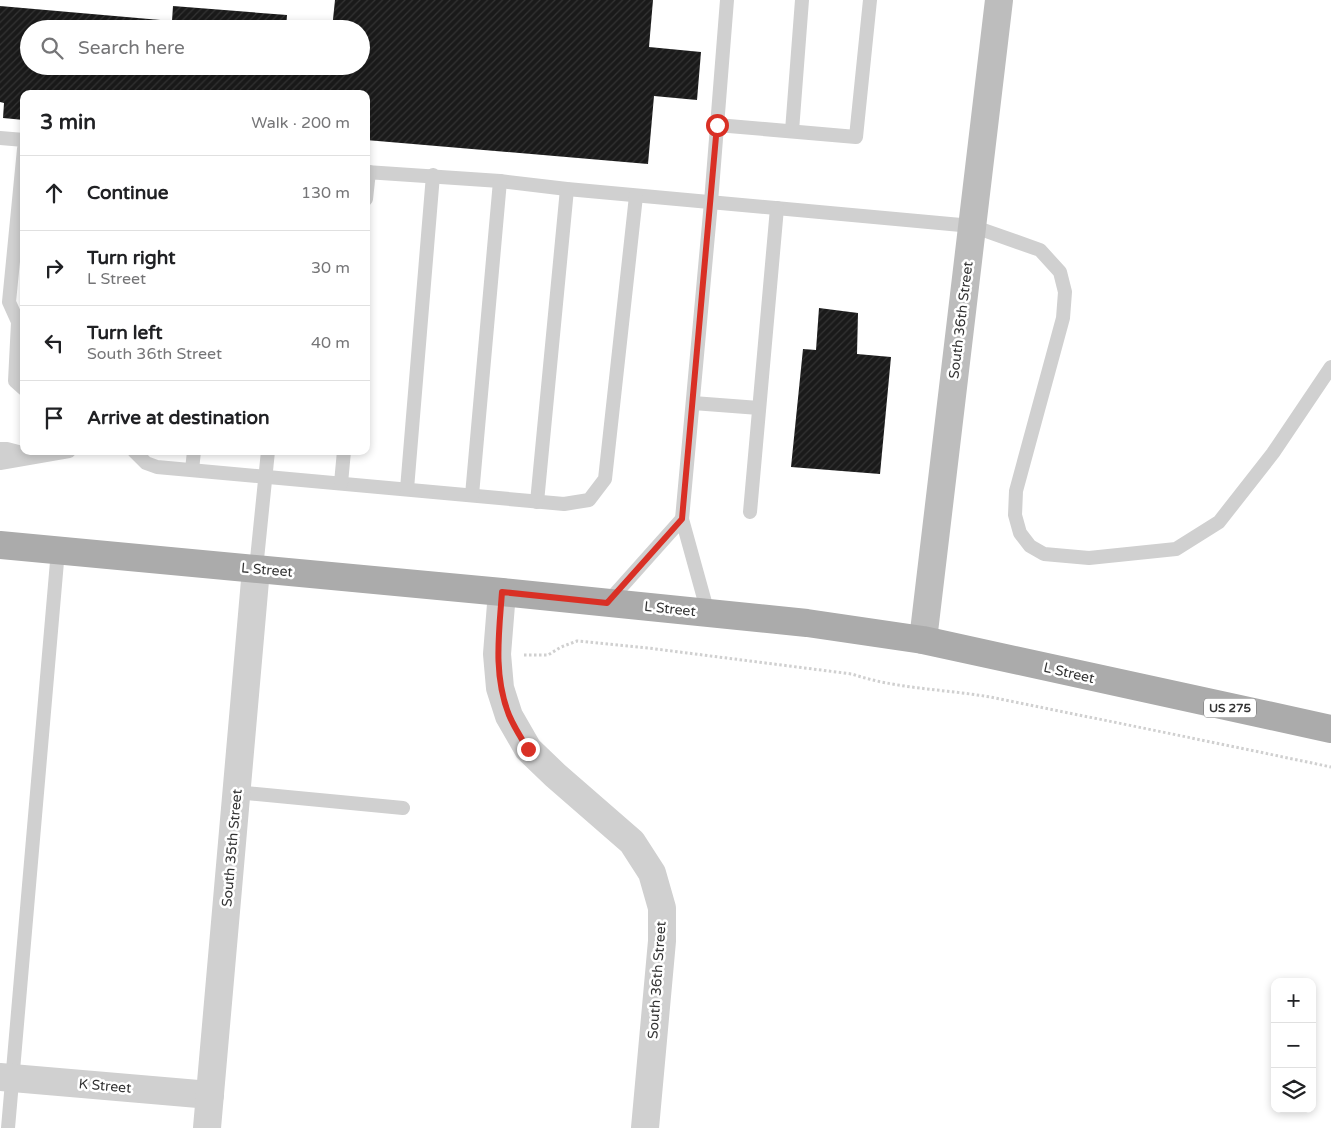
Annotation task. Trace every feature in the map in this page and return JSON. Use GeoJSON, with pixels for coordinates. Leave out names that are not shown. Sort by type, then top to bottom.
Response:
{"type":"FeatureCollection","features":[{"type":"Feature","properties":{"kind":"main road","name":"South 36th Street"},"geometry":{"type":"LineString","coordinates":[[923,640],[999,0]]}},
{"type":"Feature","properties":{"kind":"main road","name":"L Street"},"geometry":{"type":"LineString","coordinates":[[0,545],[256,568],[807,623],[923,640],[1331,729]]}},
{"type":"Feature","properties":{"kind":"street","name":"South 35th Street"},"geometry":{"type":"LineString","coordinates":[[207,1128],[256,568]]}},
{"type":"Feature","properties":{"kind":"street","name":"South 36th Street"},"geometry":{"type":"LineString","coordinates":[[502,592],[497,654],[500,688],[509,716],[528,749],[632,842],[652,873],[662,908],[662,941],[645,1128]]}},
{"type":"Feature","properties":{"kind":"street","name":"K Street"},"geometry":{"type":"LineString","coordinates":[[6,1077],[210,1095]]}},
{"type":"Feature","properties":{"kind":"lane"},"geometry":{"type":"LineString","coordinates":[[708,613],[682,519],[711,202],[726,0]]}},
{"type":"Feature","properties":{"kind":"lane"},"geometry":{"type":"LineString","coordinates":[[792,131],[802,0]]}},
{"type":"Feature","properties":{"kind":"lane"},"geometry":{"type":"LineString","coordinates":[[717,125],[856,137],[870,0]]}},
{"type":"Feature","properties":{"kind":"lane"},"geometry":{"type":"LineString","coordinates":[[0,138],[20,140]]}},
{"type":"Feature","properties":{"kind":"lane"},"geometry":{"type":"LineString","coordinates":[[370,172],[434,175],[636,196],[972,226],[1040,250],[1060,272],[1065,292],[1063,318],[1016,491],[1015,515],[1020,533],[1030,546],[1044,554],[1089,558],[1176,549],[1219,522],[1273,453],[1331,367]]}},
{"type":"Feature","properties":{"kind":"lane"},"geometry":{"type":"LineString","coordinates":[[407,489],[434,175]]}},
{"type":"Feature","properties":{"kind":"lane"},"geometry":{"type":"LineString","coordinates":[[20,179],[4,301],[18,322],[15,381],[20,385]]}},
{"type":"Feature","properties":{"kind":"lane"},"geometry":{"type":"LineString","coordinates":[[472,496],[500,181]]}},
{"type":"Feature","properties":{"kind":"lane"},"geometry":{"type":"LineString","coordinates":[[537,502],[567,189]]}},
{"type":"Feature","properties":{"kind":"lane"},"geometry":{"type":"LineString","coordinates":[[138,455],[146,463],[157,467],[537,502],[564,504],[589,500],[605,479],[636,196]]}},
{"type":"Feature","properties":{"kind":"lane"},"geometry":{"type":"LineString","coordinates":[[750,512],[777,208]]}},
{"type":"Feature","properties":{"kind":"lane"},"geometry":{"type":"LineString","coordinates":[[4,301],[20,303]]}},
{"type":"Feature","properties":{"kind":"lane"},"geometry":{"type":"LineString","coordinates":[[693,403],[759,408]]}},
{"type":"Feature","properties":{"kind":"lane"},"geometry":{"type":"LineString","coordinates":[[0,449],[20,453]]}},
{"type":"Feature","properties":{"kind":"lane"},"geometry":{"type":"LineString","coordinates":[[28,455],[35,457]]}},
{"type":"Feature","properties":{"kind":"lane"},"geometry":{"type":"LineString","coordinates":[[0,462],[46,455]]}},
{"type":"Feature","properties":{"kind":"lane"},"geometry":{"type":"LineString","coordinates":[[192,470],[194,455]]}},
{"type":"Feature","properties":{"kind":"lane"},"geometry":{"type":"LineString","coordinates":[[256,568],[268,455]]}},
{"type":"Feature","properties":{"kind":"lane"},"geometry":{"type":"LineString","coordinates":[[341,483],[344,455]]}},
{"type":"Feature","properties":{"kind":"lane"},"geometry":{"type":"LineString","coordinates":[[607,603],[682,519]]}},
{"type":"Feature","properties":{"kind":"lane"},"geometry":{"type":"LineString","coordinates":[[8,1128],[6,1077],[58,550]]}},
{"type":"Feature","properties":{"kind":"lane"},"geometry":{"type":"LineString","coordinates":[[236,792],[403,808]]}},
{"type":"Feature","properties":{"kind":"path"},"geometry":{"type":"LineString","coordinates":[[497,654],[548,655],[561,647],[577,641],[648,648],[852,674],[871,681],[982,696],[1331,767]]}},
{"type":"Feature","properties":{"kind":"building"},"geometry":{"type":"Polygon","coordinates":[[[335,0],[653,0],[649,47],[701,52],[697,100],[654,96],[648,164],[370,140],[370,90],[20,90],[20,120],[3,118],[4,103],[0,102],[0,6],[161,20],[20,20],[20,75],[370,75],[370,20],[333,20],[335,0]]]}},
{"type":"Feature","properties":{"kind":"building"},"geometry":{"type":"Polygon","coordinates":[[[173,6],[287,15],[287,20],[172,20],[173,6]]]}},
{"type":"Feature","properties":{"kind":"building"},"geometry":{"type":"Polygon","coordinates":[[[819,308],[858,313],[857,354],[891,357],[880,474],[791,467],[803,349],[816,350],[819,308]]]}},
{"type":"Feature","properties":{"kind":"route"},"geometry":{"type":"LineString","coordinates":[[528,749],[509,716],[500,688],[497,654],[502,592],[607,603],[682,519],[717,125]]}}]}
